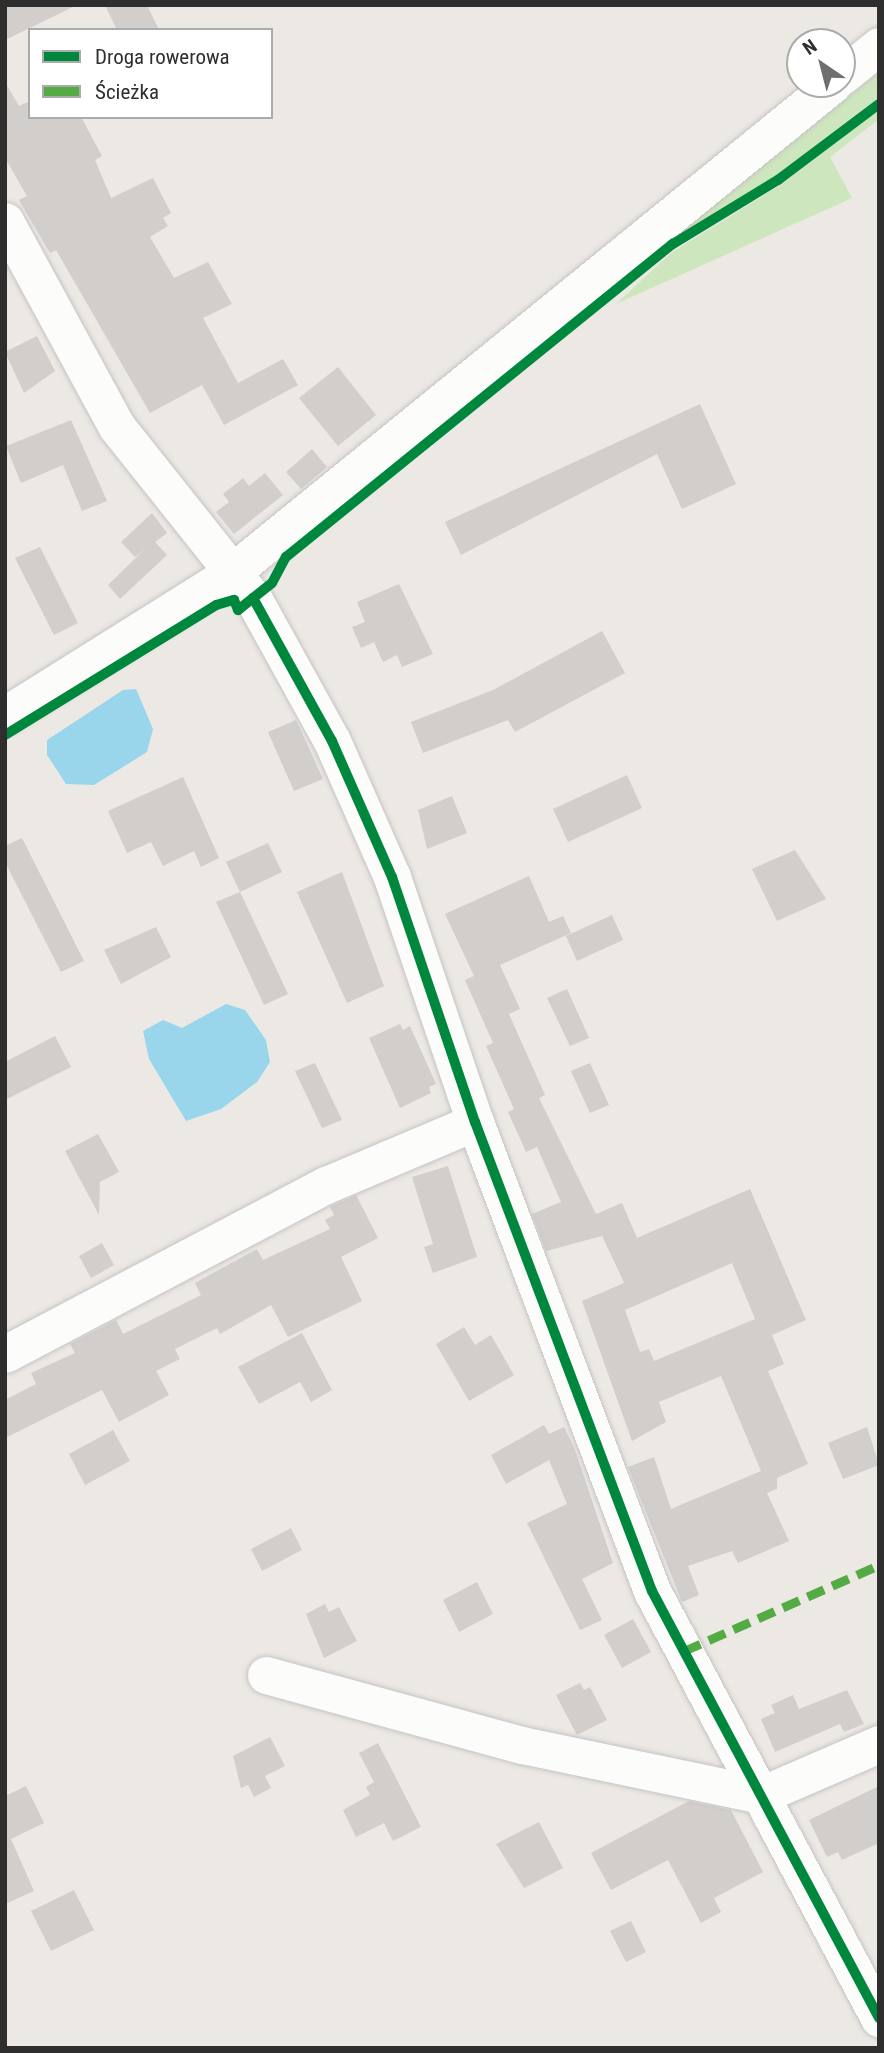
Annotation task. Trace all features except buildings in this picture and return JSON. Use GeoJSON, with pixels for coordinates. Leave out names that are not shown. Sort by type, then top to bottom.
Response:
{"type":"FeatureCollection","features":[{"type":"Feature","properties":{"kind":"street"},"geometry":{"type":"LineString","coordinates":[[856,65],[879,46]]}},
{"type":"Feature","properties":{"kind":"street"},"geometry":{"type":"LineString","coordinates":[[5,715],[231,573],[816,98]]}},
{"type":"Feature","properties":{"kind":"street"},"geometry":{"type":"LineString","coordinates":[[5,221],[141,464],[253,598],[332,741],[393,877],[475,1122],[652,1591],[879,2018]]}},
{"type":"Feature","properties":{"kind":"street"},"geometry":{"type":"LineString","coordinates":[[5,1354],[326,1185],[475,1122]]}},
{"type":"Feature","properties":{"kind":"street"},"geometry":{"type":"LineString","coordinates":[[265,1675],[522,1745],[761,1795],[879,1744]]}},
{"type":"Feature","properties":{"kind":"green space"},"geometry":{"type":"Polygon","coordinates":[[[879,61],[879,97],[774,177],[679,234],[580,314],[577,310],[834,98],[856,98],[856,80],[879,61]]]}},
{"type":"Feature","properties":{"kind":"green space"},"geometry":{"type":"Polygon","coordinates":[[[879,110],[879,119],[830,157],[852,198],[616,304],[671,253],[782,184],[879,110]]]}},
{"type":"Feature","properties":{"kind":"water"},"geometry":{"type":"Polygon","coordinates":[[[136,689],[153,729],[147,752],[94,785],[66,784],[47,755],[47,740],[123,690],[136,689]]]}},
{"type":"Feature","properties":{"kind":"water"},"geometry":{"type":"Polygon","coordinates":[[[226,1004],[245,1010],[266,1040],[270,1062],[257,1082],[221,1109],[186,1121],[149,1059],[143,1031],[163,1020],[182,1028],[226,1004]]]}},
{"type":"Feature","properties":{"kind":"marked path"},"geometry":{"type":"LineString","coordinates":[[684,1651],[879,1565]]}},
{"type":"Feature","properties":{"kind":"cycle path"},"geometry":{"type":"LineString","coordinates":[[5,735],[216,605],[234,600],[238,610],[272,583],[286,557],[673,244],[778,180],[879,104]]}},
{"type":"Feature","properties":{"kind":"cycle path"},"geometry":{"type":"LineString","coordinates":[[253,598],[332,741],[392,877],[475,1122],[652,1591],[879,2018]]}}]}
